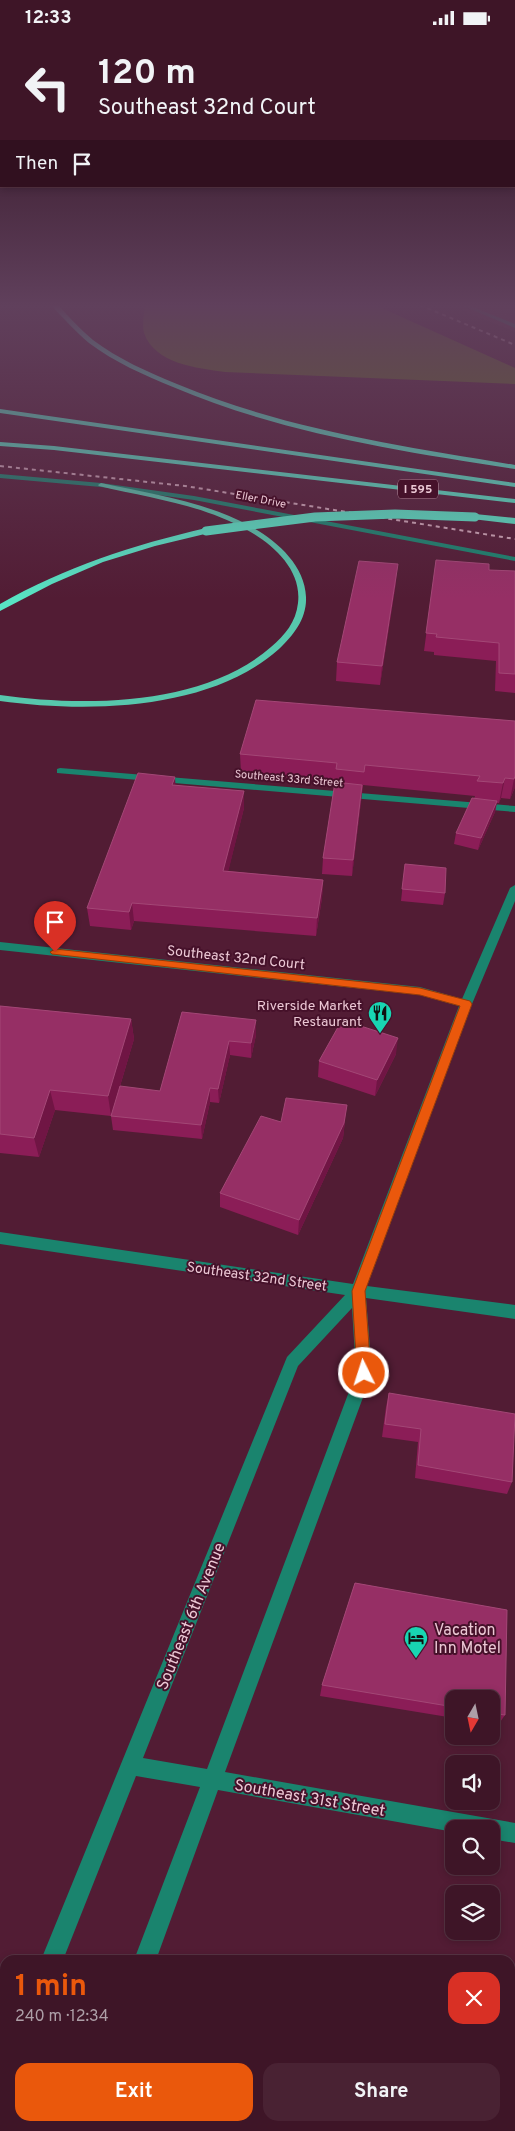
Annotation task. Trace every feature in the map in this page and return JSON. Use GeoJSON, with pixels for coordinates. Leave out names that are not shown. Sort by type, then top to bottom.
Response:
{"type":"FeatureCollection","features":[{"type":"Feature","properties":{"kind":"highway"},"geometry":{"type":"LineString","coordinates":[[223,403],[289,423],[368,441],[515,467]]}},
{"type":"Feature","properties":{"kind":"highway"},"geometry":{"type":"LineString","coordinates":[[0,407],[79,421]]}},
{"type":"Feature","properties":{"kind":"highway"},"geometry":{"type":"LineString","coordinates":[[0,411],[79,421]]}},
{"type":"Feature","properties":{"kind":"highway","name":"I 595"},"geometry":{"type":"LineString","coordinates":[[79,421],[515,485]]}},
{"type":"Feature","properties":{"kind":"highway","name":"I 595"},"geometry":{"type":"LineString","coordinates":[[0,443],[515,501]]}},
{"type":"Feature","properties":{"kind":"highway"},"geometry":{"type":"LineString","coordinates":[[0,608],[39,586],[119,553],[168,539],[206,531],[315,517],[395,514],[474,517],[515,521]]}},
{"type":"Feature","properties":{"kind":"main road"},"geometry":{"type":"LineString","coordinates":[[0,698],[42,703],[83,704],[146,698],[184,691],[225,679],[250,668],[281,644],[294,627],[303,602],[301,586],[288,561],[275,546],[240,523],[210,511],[178,501],[101,485]]}},
{"type":"Feature","properties":{"kind":"street","name":"Eller Drive"},"geometry":{"type":"LineString","coordinates":[[0,476],[101,485],[222,503],[515,559]]}},
{"type":"Feature","properties":{"kind":"street","name":"Southeast 33rd Street"},"geometry":{"type":"LineString","coordinates":[[60,771],[515,809]]}},
{"type":"Feature","properties":{"kind":"street","name":"Southeast 6th Avenue"},"geometry":{"type":"LineString","coordinates":[[54,1955],[292,1363],[358,1291],[466,1004],[515,888]]}},
{"type":"Feature","properties":{"kind":"street","name":"Southeast 32nd Court"},"geometry":{"type":"LineString","coordinates":[[0,946],[420,991],[466,1004]]}},
{"type":"Feature","properties":{"kind":"street","name":"Southeast 32nd Street"},"geometry":{"type":"LineString","coordinates":[[0,1238],[358,1291],[515,1312]]}},
{"type":"Feature","properties":{"kind":"street","name":"Southeast 6th Avenue"},"geometry":{"type":"LineString","coordinates":[[147,1955],[364,1373],[358,1291]]}},
{"type":"Feature","properties":{"kind":"street","name":"Southeast 31st Street"},"geometry":{"type":"LineString","coordinates":[[130,1765],[445,1821]]}},
{"type":"Feature","properties":{"kind":"street","name":"Southeast 31st Street"},"geometry":{"type":"LineString","coordinates":[[500,1830],[515,1833]]}},
{"type":"Feature","properties":{"kind":"building"},"geometry":{"type":"Polygon","coordinates":[[[436,560],[489,564],[489,570],[515,571],[515,674],[499,673],[499,643],[436,637],[437,634],[426,633],[436,560]]]}},
{"type":"Feature","properties":{"kind":"building"},"geometry":{"type":"Polygon","coordinates":[[[359,561],[398,564],[382,666],[337,662],[359,561]]]}},
{"type":"Feature","properties":{"kind":"building"},"geometry":{"type":"Polygon","coordinates":[[[256,700],[515,721],[515,776],[514,779],[505,778],[503,783],[477,781],[480,776],[365,765],[364,772],[336,769],[337,763],[240,754],[256,700]]]}},
{"type":"Feature","properties":{"kind":"building"},"geometry":{"type":"Polygon","coordinates":[[[138,773],[175,777],[172,785],[244,791],[223,871],[323,880],[317,918],[132,903],[129,912],[87,908],[138,773]]]}},
{"type":"Feature","properties":{"kind":"building"},"geometry":{"type":"Polygon","coordinates":[[[335,782],[362,785],[353,860],[323,858],[335,782]]]}},
{"type":"Feature","properties":{"kind":"building"},"geometry":{"type":"Polygon","coordinates":[[[472,798],[497,801],[481,838],[456,833],[472,798]]]}},
{"type":"Feature","properties":{"kind":"building"},"geometry":{"type":"Polygon","coordinates":[[[405,864],[446,868],[445,893],[402,889],[405,864]]]}},
{"type":"Feature","properties":{"kind":"building"},"geometry":{"type":"Polygon","coordinates":[[[0,1006],[131,1019],[108,1096],[50,1090],[34,1138],[0,1134],[0,1006]]]}},
{"type":"Feature","properties":{"kind":"building"},"geometry":{"type":"Polygon","coordinates":[[[182,1012],[256,1020],[251,1043],[229,1041],[218,1089],[210,1088],[201,1125],[111,1116],[120,1086],[160,1091],[182,1012]]]}},
{"type":"Feature","properties":{"kind":"building"},"geometry":{"type":"Polygon","coordinates":[[[342,1020],[398,1038],[377,1080],[319,1061],[342,1020]]]}},
{"type":"Feature","properties":{"kind":"building"},"geometry":{"type":"Polygon","coordinates":[[[286,1098],[347,1105],[344,1123],[299,1220],[220,1193],[261,1116],[281,1122],[286,1098]]]}},
{"type":"Feature","properties":{"kind":"building"},"geometry":{"type":"Polygon","coordinates":[[[389,1393],[515,1414],[512,1482],[418,1465],[421,1429],[385,1424],[389,1393]]]}},
{"type":"Feature","properties":{"kind":"building","name":"Vacation Inn Motel"},"geometry":{"type":"Polygon","coordinates":[[[355,1583],[507,1610],[505,1715],[500,1714],[500,1690],[445,1690],[445,1706],[322,1685],[355,1583]]]}},
{"type":"Feature","properties":{"kind":"railway"},"geometry":{"type":"LineString","coordinates":[[0,466],[185,486],[515,539]]}},
{"type":"Feature","properties":{"kind":"place","name":"Riverside Market Restaurant"},"geometry":{"type":"Point","coordinates":[380,1034]}},
{"type":"Feature","properties":{"kind":"place","name":"Vacation Inn Motel"},"geometry":{"type":"Point","coordinates":[416,1659]}},
{"type":"Feature","properties":{"kind":"route"},"geometry":{"type":"LineString","coordinates":[[55,952],[420,991],[466,1004],[358,1291],[364,1373]]}}]}
